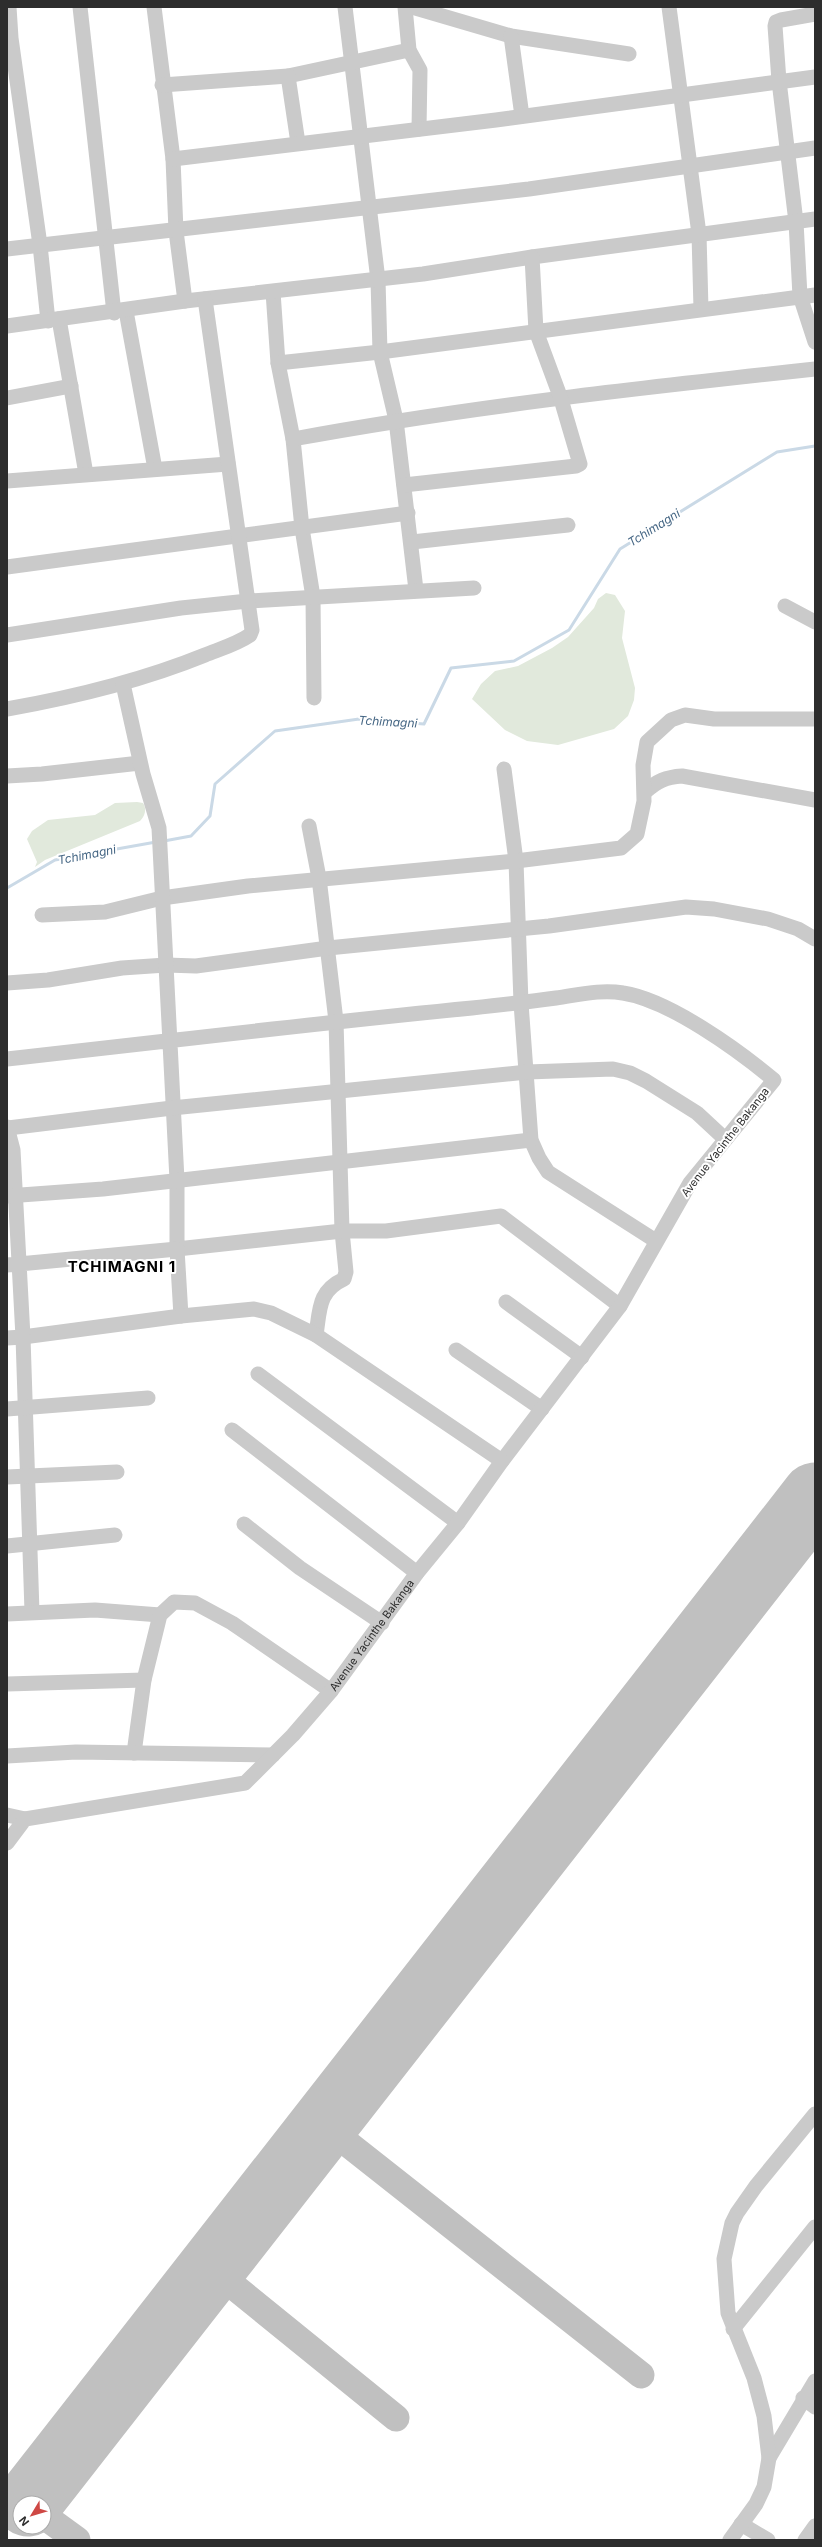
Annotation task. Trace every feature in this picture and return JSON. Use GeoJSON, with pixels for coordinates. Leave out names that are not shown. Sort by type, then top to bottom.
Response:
{"type":"FeatureCollection","features":[{"type":"Feature","properties":{"kind":"street"},"geometry":{"type":"LineString","coordinates":[[9,7],[9,38],[40,245],[54,320],[71,386],[86,474]]}},
{"type":"Feature","properties":{"kind":"street"},"geometry":{"type":"LineString","coordinates":[[80,7],[106,239],[120,312],[155,469]]}},
{"type":"Feature","properties":{"kind":"street"},"geometry":{"type":"LineString","coordinates":[[154,7],[162,85],[173,159],[176,231],[185,301]]}},
{"type":"Feature","properties":{"kind":"street"},"geometry":{"type":"LineString","coordinates":[[345,7],[378,280],[380,352],[396,420],[412,542],[416,590]]}},
{"type":"Feature","properties":{"kind":"street"},"geometry":{"type":"LineString","coordinates":[[405,7],[409,50],[420,70],[419,130]]}},
{"type":"Feature","properties":{"kind":"street"},"geometry":{"type":"LineString","coordinates":[[412,7],[511,36],[629,54]]}},
{"type":"Feature","properties":{"kind":"street"},"geometry":{"type":"LineString","coordinates":[[669,7],[700,234],[701,309]]}},
{"type":"Feature","properties":{"kind":"street"},"geometry":{"type":"LineString","coordinates":[[806,13],[776,22],[779,81],[796,222],[800,296],[815,342]]}},
{"type":"Feature","properties":{"kind":"street"},"geometry":{"type":"LineString","coordinates":[[511,36],[522,116]]}},
{"type":"Feature","properties":{"kind":"street"},"geometry":{"type":"LineString","coordinates":[[162,85],[288,76],[409,50]]}},
{"type":"Feature","properties":{"kind":"street"},"geometry":{"type":"LineString","coordinates":[[288,76],[298,144]]}},
{"type":"Feature","properties":{"kind":"street"},"geometry":{"type":"LineString","coordinates":[[173,159],[419,130],[815,77]]}},
{"type":"Feature","properties":{"kind":"street"},"geometry":{"type":"LineString","coordinates":[[7,249],[176,231],[369,206],[529,189],[815,148]]}},
{"type":"Feature","properties":{"kind":"street"},"geometry":{"type":"LineString","coordinates":[[7,326],[120,312],[185,301],[378,280],[532,257],[815,219]]}},
{"type":"Feature","properties":{"kind":"street"},"geometry":{"type":"LineString","coordinates":[[404,485],[576,466],[580,464],[560,396],[536,331],[532,257]]}},
{"type":"Feature","properties":{"kind":"street"},"geometry":{"type":"LineString","coordinates":[[273,292],[278,363],[293,439],[302,528],[313,597],[314,698]]}},
{"type":"Feature","properties":{"kind":"street"},"geometry":{"type":"LineString","coordinates":[[278,363],[380,352],[815,295]]}},
{"type":"Feature","properties":{"kind":"street"},"geometry":{"type":"LineString","coordinates":[[7,709],[58,700],[123,684],[192,660],[244,639],[252,630],[237,536],[205,299]]}},
{"type":"Feature","properties":{"kind":"street"},"geometry":{"type":"LineString","coordinates":[[293,439],[396,420],[560,396],[815,369]]}},
{"type":"Feature","properties":{"kind":"street"},"geometry":{"type":"LineString","coordinates":[[7,398],[71,386]]}},
{"type":"Feature","properties":{"kind":"street"},"geometry":{"type":"LineString","coordinates":[[7,481],[228,464]]}},
{"type":"Feature","properties":{"kind":"street"},"geometry":{"type":"LineString","coordinates":[[7,567],[408,514]]}},
{"type":"Feature","properties":{"kind":"street"},"geometry":{"type":"LineString","coordinates":[[412,542],[568,525]]}},
{"type":"Feature","properties":{"kind":"street"},"geometry":{"type":"LineString","coordinates":[[7,635],[181,608],[248,601],[416,590],[474,588]]}},
{"type":"Feature","properties":{"kind":"street"},"geometry":{"type":"LineString","coordinates":[[785,606],[815,622]]}},
{"type":"Feature","properties":{"kind":"street"},"geometry":{"type":"LineString","coordinates":[[123,684],[140,763],[159,828],[172,1108],[177,1180],[177,1250],[181,1316]]}},
{"type":"Feature","properties":{"kind":"street"},"geometry":{"type":"LineString","coordinates":[[42,915],[105,912],[162,898],[319,878],[516,861],[621,848],[637,834],[645,792],[643,765],[647,742],[671,720],[685,715],[714,719],[815,719]]}},
{"type":"Feature","properties":{"kind":"street"},"geometry":{"type":"LineString","coordinates":[[7,776],[42,774],[140,763]]}},
{"type":"Feature","properties":{"kind":"street"},"geometry":{"type":"LineString","coordinates":[[504,768],[516,861],[521,1003],[531,1140],[539,1158],[553,1175],[656,1241]]}},
{"type":"Feature","properties":{"kind":"street"},"geometry":{"type":"LineString","coordinates":[[645,792],[656,782],[669,777],[682,776],[788,793],[815,800]]}},
{"type":"Feature","properties":{"kind":"street"},"geometry":{"type":"LineString","coordinates":[[309,826],[319,878],[336,1021],[342,1231],[346,1272],[344,1279],[326,1291],[322,1300],[316,1335]]}},
{"type":"Feature","properties":{"kind":"street"},"geometry":{"type":"LineString","coordinates":[[7,983],[166,965],[196,966],[328,948],[518,929],[686,907],[714,909],[768,919],[798,929],[815,939]]}},
{"type":"Feature","properties":{"kind":"street","name":"Avenue Yacinthe Bakanga"},"geometry":{"type":"LineString","coordinates":[[25,1818],[245,1783],[273,1755],[331,1691],[417,1573],[458,1523],[490,1480],[502,1461],[632,1289],[656,1241],[690,1184],[774,1080],[739,1053],[697,1026],[637,996],[609,991],[521,1003]]}},
{"type":"Feature","properties":{"kind":"street"},"geometry":{"type":"LineString","coordinates":[[7,1059],[336,1021],[521,1003]]}},
{"type":"Feature","properties":{"kind":"street"},"geometry":{"type":"LineString","coordinates":[[32,1612],[23,1336],[13,1264],[11,1196],[13,1150],[7,1128],[172,1108],[338,1093],[527,1072],[612,1069],[630,1073],[697,1113],[725,1139]]}},
{"type":"Feature","properties":{"kind":"street"},"geometry":{"type":"LineString","coordinates":[[11,1196],[103,1189],[340,1160],[493,1146],[531,1140]]}},
{"type":"Feature","properties":{"kind":"street"},"geometry":{"type":"LineString","coordinates":[[13,1264],[177,1250],[342,1231],[386,1231],[501,1216],[620,1306]]}},
{"type":"Feature","properties":{"kind":"street"},"geometry":{"type":"LineString","coordinates":[[506,1302],[582,1357]]}},
{"type":"Feature","properties":{"kind":"street"},"geometry":{"type":"LineString","coordinates":[[7,1338],[181,1316],[254,1309],[271,1313],[316,1335],[502,1461]]}},
{"type":"Feature","properties":{"kind":"street"},"geometry":{"type":"LineString","coordinates":[[456,1350],[542,1410]]}},
{"type":"Feature","properties":{"kind":"street"},"geometry":{"type":"LineString","coordinates":[[258,1374],[458,1523]]}},
{"type":"Feature","properties":{"kind":"street"},"geometry":{"type":"LineString","coordinates":[[7,1409],[148,1398]]}},
{"type":"Feature","properties":{"kind":"street"},"geometry":{"type":"LineString","coordinates":[[232,1430],[417,1573]]}},
{"type":"Feature","properties":{"kind":"street"},"geometry":{"type":"LineString","coordinates":[[7,1477],[117,1472]]}},
{"type":"Feature","properties":{"kind":"street"},"geometry":{"type":"LineString","coordinates":[[244,1524],[300,1568],[382,1623]]}},
{"type":"Feature","properties":{"kind":"street"},"geometry":{"type":"LineString","coordinates":[[7,1546],[115,1535]]}},
{"type":"Feature","properties":{"kind":"street"},"geometry":{"type":"LineString","coordinates":[[134,1753],[144,1680],[160,1615],[174,1602],[195,1604],[232,1623],[331,1691]]}},
{"type":"Feature","properties":{"kind":"street"},"geometry":{"type":"LineString","coordinates":[[7,1614],[95,1610],[160,1615]]}},
{"type":"Feature","properties":{"kind":"street"},"geometry":{"type":"LineString","coordinates":[[7,1684],[144,1680]]}},
{"type":"Feature","properties":{"kind":"street"},"geometry":{"type":"LineString","coordinates":[[7,1756],[76,1752],[189,1752],[273,1755]]}},
{"type":"Feature","properties":{"kind":"street"},"geometry":{"type":"LineString","coordinates":[[7,1815],[25,1818],[7,1842]]}},
{"type":"Feature","properties":{"kind":"street"},"geometry":{"type":"LineString","coordinates":[[730,2540],[756,2504],[764,2487],[769,2458],[764,2416],[754,2378],[728,2314],[723,2272],[732,2223],[756,2186],[815,2114]]}},
{"type":"Feature","properties":{"kind":"street"},"geometry":{"type":"LineString","coordinates":[[733,2329],[815,2227]]}},
{"type":"Feature","properties":{"kind":"street"},"geometry":{"type":"LineString","coordinates":[[769,2458],[802,2398],[815,2381]]}},
{"type":"Feature","properties":{"kind":"street"},"geometry":{"type":"LineString","coordinates":[[802,2398],[815,2407]]}},
{"type":"Feature","properties":{"kind":"street"},"geometry":{"type":"LineString","coordinates":[[741,2524],[768,2540]]}},
{"type":"Feature","properties":{"kind":"street"},"geometry":{"type":"LineString","coordinates":[[805,2540],[815,2526]]}},
{"type":"Feature","properties":{"kind":"shaded area"},"geometry":{"type":"Polygon","coordinates":[[[606,593],[615,595],[625,611],[622,638],[635,688],[634,700],[628,716],[614,729],[558,745],[527,741],[505,730],[472,699],[481,684],[495,671],[518,666],[552,648],[568,637],[594,608],[598,599],[606,593]]]}},
{"type":"Feature","properties":{"kind":"shaded area"},"geometry":{"type":"Polygon","coordinates":[[[115,803],[143,803],[145,808],[144,815],[140,821],[45,860],[35,867],[37,862],[27,839],[32,831],[48,820],[95,815],[115,803]]]}},
{"type":"Feature","properties":{"kind":"waterway","name":"Tchimagni"},"geometry":{"type":"LineString","coordinates":[[164,841],[191,836],[210,816],[215,784],[275,731],[359,719],[424,724],[451,668],[514,661],[569,630],[620,549],[777,452],[815,446]]}},
{"type":"Feature","properties":{"kind":"waterway","name":"Tchimagni"},"geometry":{"type":"LineString","coordinates":[[7,888],[55,860],[156,842]]}},
{"type":"Feature","properties":{"kind":"taxiway"},"geometry":{"type":"LineString","coordinates":[[324,2125],[641,2375]]}},
{"type":"Feature","properties":{"kind":"taxiway"},"geometry":{"type":"LineString","coordinates":[[211,2268],[396,2418]]}},
{"type":"Feature","properties":{"kind":"taxiway"},"geometry":{"type":"LineString","coordinates":[[52,2522],[77,2540]]}},
{"type":"Feature","properties":{"kind":"runway"},"geometry":{"type":"LineString","coordinates":[[34,2495],[815,1496]]}},
{"type":"Feature","properties":{"kind":"district","name":"TCHIMAGNI 1"},"geometry":{"type":"Point","coordinates":[122,1267]}}]}
